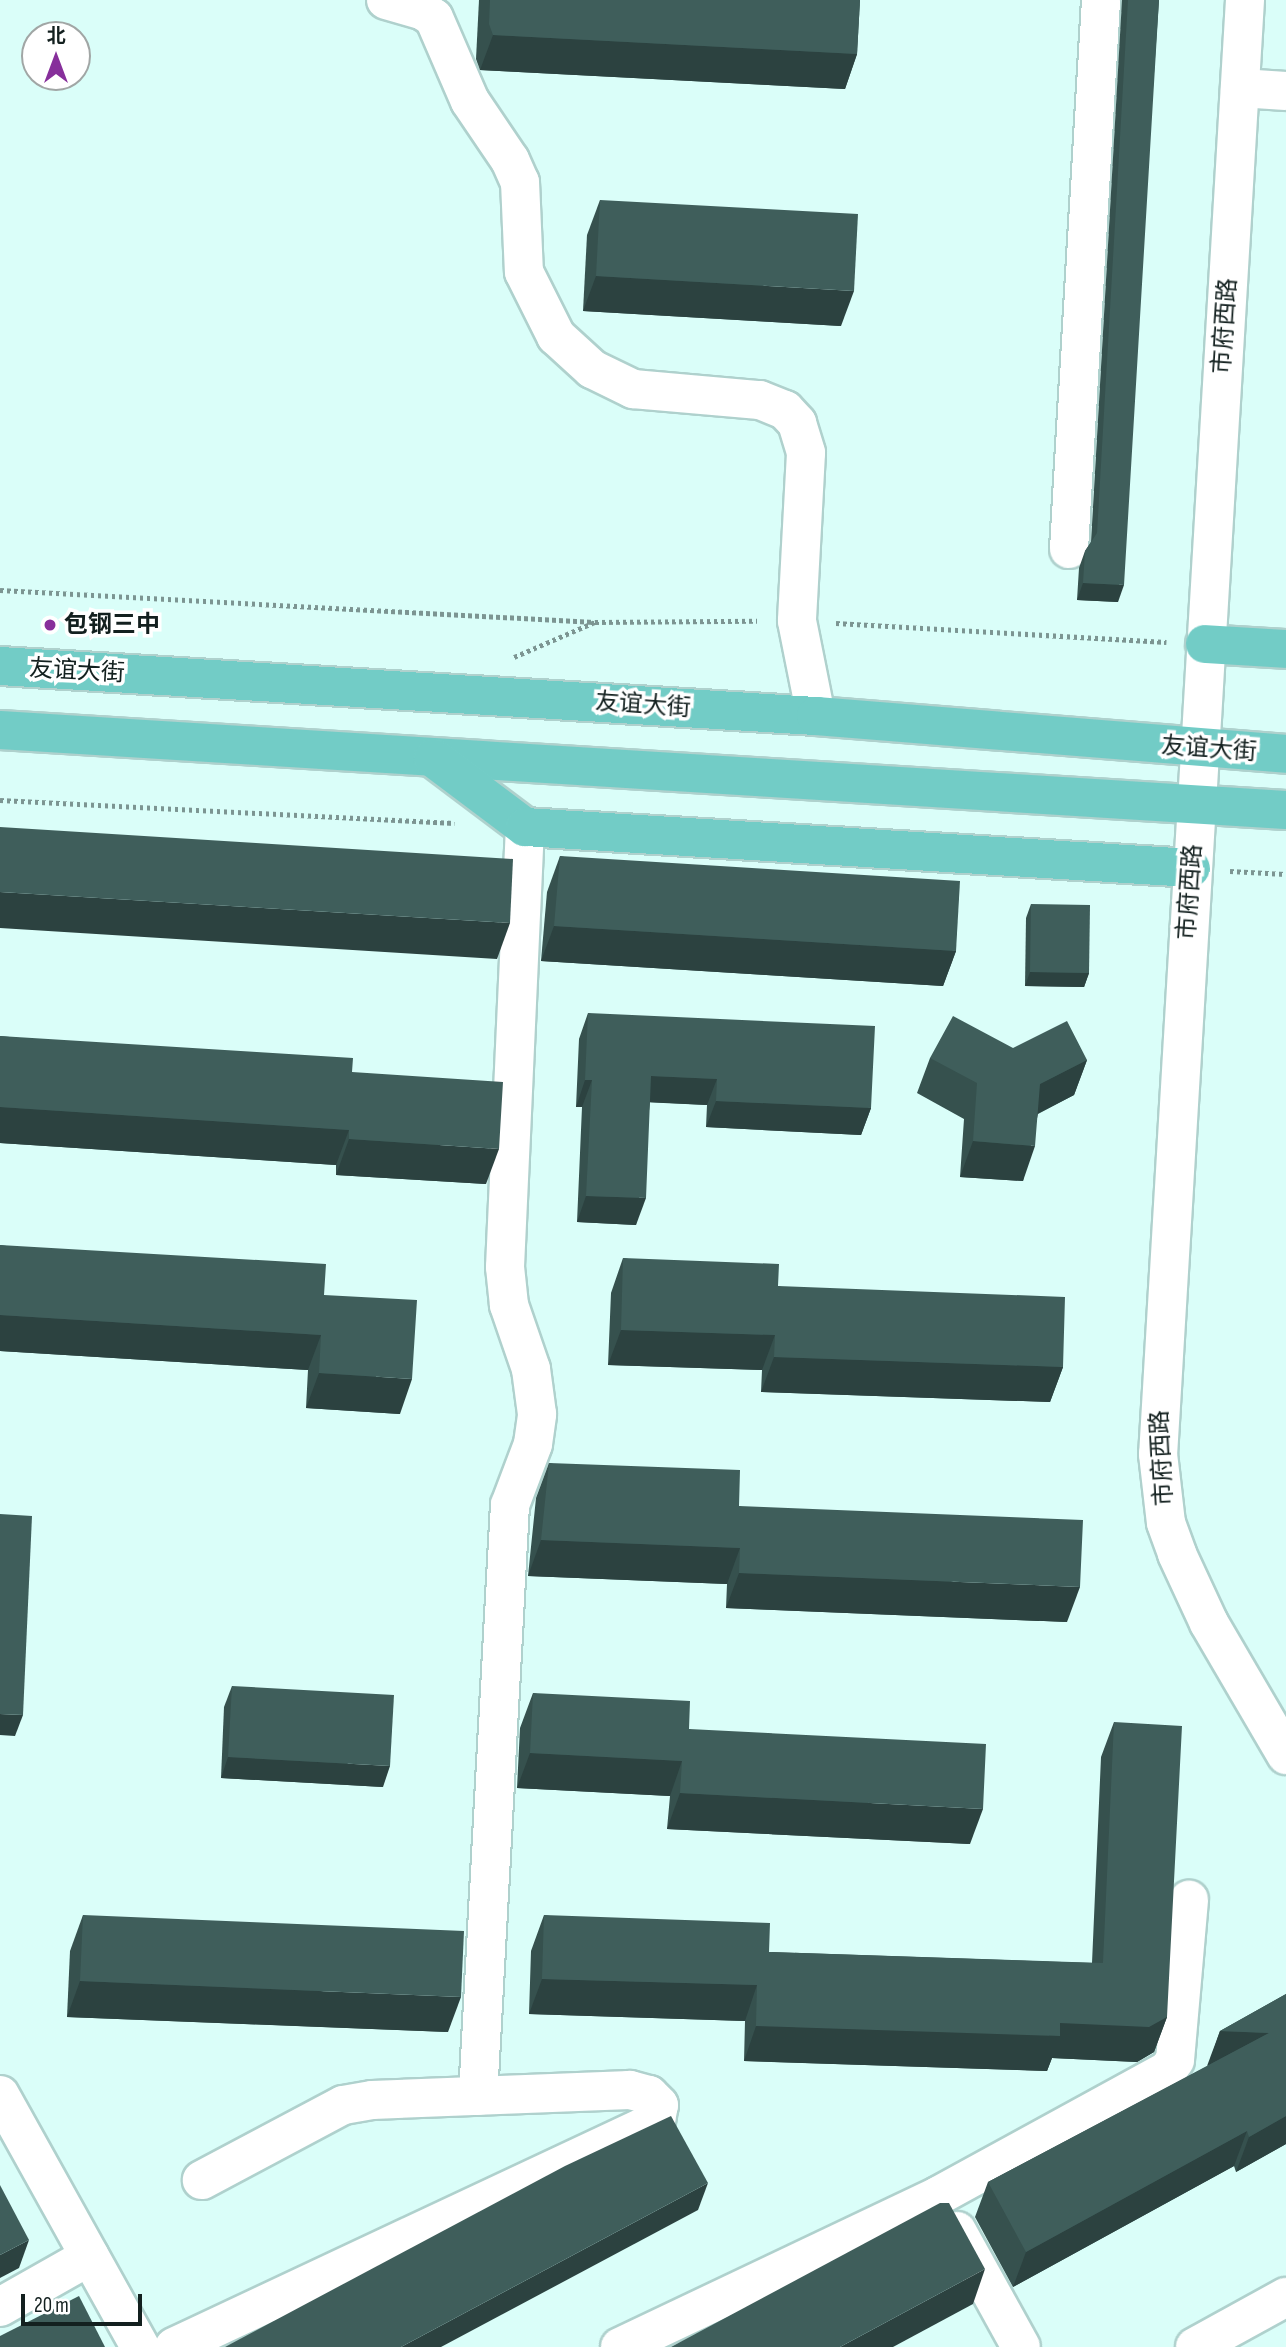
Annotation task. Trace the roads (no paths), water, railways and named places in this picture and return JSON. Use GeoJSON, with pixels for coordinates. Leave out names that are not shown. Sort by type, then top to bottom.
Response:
{"type":"FeatureCollection","features":[{"type":"Feature","properties":{"kind":"main road"},"geometry":{"type":"LineString","coordinates":[[1205,644],[1286,649]]}},
{"type":"Feature","properties":{"kind":"main road","name":"友谊大街"},"geometry":{"type":"LineString","coordinates":[[0,666],[816,716],[1286,754]]}},
{"type":"Feature","properties":{"kind":"main road"},"geometry":{"type":"LineString","coordinates":[[0,730],[1286,810]]}},
{"type":"Feature","properties":{"kind":"main road"},"geometry":{"type":"LineString","coordinates":[[433,758],[525,827],[1191,868]]}},
{"type":"Feature","properties":{"kind":"street"},"geometry":{"type":"LineString","coordinates":[[386,0],[422,10],[440,9],[470,101],[520,181],[524,272],[556,336],[592,369],[633,389],[760,400],[785,410],[797,423],[806,453],[797,621],[816,716]]}},
{"type":"Feature","properties":{"kind":"street"},"geometry":{"type":"LineString","coordinates":[[1069,549],[1101,0]]}},
{"type":"Feature","properties":{"kind":"street","name":"市府西路"},"geometry":{"type":"LineString","coordinates":[[1245,0],[1158,1394],[1161,1492],[1166,1523],[1189,1583],[1286,1755]]}},
{"type":"Feature","properties":{"kind":"street"},"geometry":{"type":"LineString","coordinates":[[1240,88],[1286,90]]}},
{"type":"Feature","properties":{"kind":"street"},"geometry":{"type":"LineString","coordinates":[[478,2096],[510,1505],[533,1444],[537,1414],[531,1369],[509,1305],[505,1267],[525,827]]}},
{"type":"Feature","properties":{"kind":"street"},"geometry":{"type":"LineString","coordinates":[[620,2347],[938,2196],[1168,2070],[1175,2060],[1189,1900]]}},
{"type":"Feature","properties":{"kind":"street"},"geometry":{"type":"LineString","coordinates":[[174,2347],[645,2126],[659,2112],[649,2095],[630,2091],[478,2096],[343,2105],[202,2180]]}},
{"type":"Feature","properties":{"kind":"street"},"geometry":{"type":"LineString","coordinates":[[0,2095],[141,2347]]}},
{"type":"Feature","properties":{"kind":"street"},"geometry":{"type":"LineString","coordinates":[[938,2196],[1021,2347]]}},
{"type":"Feature","properties":{"kind":"street"},"geometry":{"type":"LineString","coordinates":[[0,2307],[90,2256]]}},
{"type":"Feature","properties":{"kind":"street"},"geometry":{"type":"LineString","coordinates":[[1195,2347],[1286,2297]]}},
{"type":"Feature","properties":{"kind":"place","name":"包钢三中"},"geometry":{"type":"Point","coordinates":[50,625]}}]}
